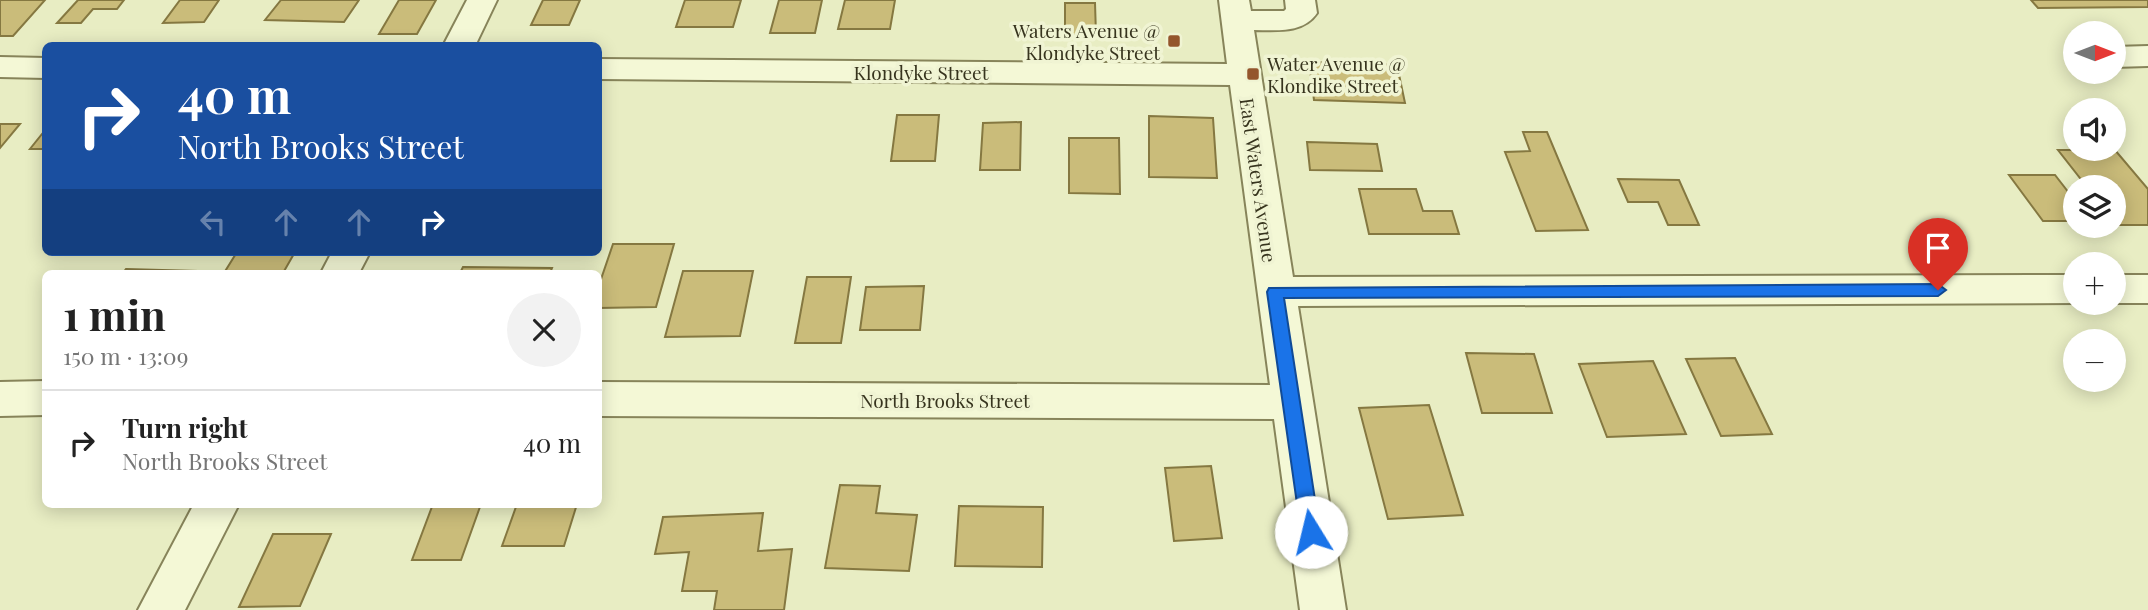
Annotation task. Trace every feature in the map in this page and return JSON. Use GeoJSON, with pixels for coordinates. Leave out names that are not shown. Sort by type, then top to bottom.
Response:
{"type":"FeatureCollection","features":[{"type":"Feature","properties":{"kind":"street"},"geometry":{"type":"LineString","coordinates":[[461,42],[482,0]]}},
{"type":"Feature","properties":{"kind":"street"},"geometry":{"type":"LineString","coordinates":[[1235,11],[1290,20],[1303,13],[1300,0]]}},
{"type":"Feature","properties":{"kind":"street","name":"East Waters Avenue"},"geometry":{"type":"LineString","coordinates":[[1235,11],[1323,610]]}},
{"type":"Feature","properties":{"kind":"street"},"geometry":{"type":"LineString","coordinates":[[2126,57],[2148,56]]}},
{"type":"Feature","properties":{"kind":"street"},"geometry":{"type":"LineString","coordinates":[[0,68],[42,68]]}},
{"type":"Feature","properties":{"kind":"street","name":"Klondyke Street"},"geometry":{"type":"LineString","coordinates":[[602,69],[1244,75]]}},
{"type":"Feature","properties":{"kind":"street"},"geometry":{"type":"LineString","coordinates":[[1275,292],[2063,289]]}},
{"type":"Feature","properties":{"kind":"street"},"geometry":{"type":"LineString","coordinates":[[2126,289],[2148,289]]}},
{"type":"Feature","properties":{"kind":"street"},"geometry":{"type":"LineString","coordinates":[[0,399],[42,398]]}},
{"type":"Feature","properties":{"kind":"street","name":"North Brooks Street"},"geometry":{"type":"LineString","coordinates":[[602,399],[1291,402]]}},
{"type":"Feature","properties":{"kind":"street"},"geometry":{"type":"LineString","coordinates":[[162,610],[215,508]]}},
{"type":"Feature","properties":{"kind":"building"},"geometry":{"type":"Polygon","coordinates":[[[0,0],[45,0],[13,36],[0,36],[0,0]]]}},
{"type":"Feature","properties":{"kind":"building"},"geometry":{"type":"Polygon","coordinates":[[[78,0],[124,0],[117,9],[93,9],[81,23],[57,23],[78,0]]]}},
{"type":"Feature","properties":{"kind":"building"},"geometry":{"type":"Polygon","coordinates":[[[180,0],[219,0],[204,22],[163,23],[180,0]]]}},
{"type":"Feature","properties":{"kind":"building"},"geometry":{"type":"Polygon","coordinates":[[[281,0],[359,0],[344,22],[265,20],[281,0]]]}},
{"type":"Feature","properties":{"kind":"building"},"geometry":{"type":"Polygon","coordinates":[[[399,0],[436,0],[417,34],[379,34],[399,0]]]}},
{"type":"Feature","properties":{"kind":"building"},"geometry":{"type":"Polygon","coordinates":[[[543,0],[580,0],[569,25],[531,25],[543,0]]]}},
{"type":"Feature","properties":{"kind":"building"},"geometry":{"type":"Polygon","coordinates":[[[685,0],[741,0],[733,27],[676,27],[685,0]]]}},
{"type":"Feature","properties":{"kind":"building"},"geometry":{"type":"Polygon","coordinates":[[[779,0],[822,0],[815,33],[770,33],[779,0]]]}},
{"type":"Feature","properties":{"kind":"building"},"geometry":{"type":"Polygon","coordinates":[[[845,0],[895,0],[890,29],[838,29],[845,0]]]}},
{"type":"Feature","properties":{"kind":"building"},"geometry":{"type":"Polygon","coordinates":[[[2031,0],[2148,0],[2148,7],[2038,8],[2031,0]]]}},
{"type":"Feature","properties":{"kind":"building"},"geometry":{"type":"Polygon","coordinates":[[[1065,3],[1095,3],[1096,35],[1065,35],[1065,3]]]}},
{"type":"Feature","properties":{"kind":"building"},"geometry":{"type":"Polygon","coordinates":[[[1309,62],[1397,65],[1405,103],[1314,100],[1309,62]]]}},
{"type":"Feature","properties":{"kind":"building"},"geometry":{"type":"Polygon","coordinates":[[[897,115],[939,115],[935,161],[891,161],[897,115]]]}},
{"type":"Feature","properties":{"kind":"building"},"geometry":{"type":"Polygon","coordinates":[[[1149,116],[1213,118],[1217,178],[1149,177],[1149,116]]]}},
{"type":"Feature","properties":{"kind":"building"},"geometry":{"type":"Polygon","coordinates":[[[1021,122],[1020,170],[980,170],[983,123],[1021,122]]]}},
{"type":"Feature","properties":{"kind":"building"},"geometry":{"type":"Polygon","coordinates":[[[0,124],[20,124],[0,148],[0,124]]]}},
{"type":"Feature","properties":{"kind":"building"},"geometry":{"type":"Polygon","coordinates":[[[1523,132],[1547,132],[1588,230],[1536,231],[1505,152],[1530,151],[1523,132]]]}},
{"type":"Feature","properties":{"kind":"building"},"geometry":{"type":"Polygon","coordinates":[[[42,134],[42,149],[30,149],[42,134]]]}},
{"type":"Feature","properties":{"kind":"building"},"geometry":{"type":"Polygon","coordinates":[[[1069,138],[1119,138],[1120,194],[1069,193],[1069,138]]]}},
{"type":"Feature","properties":{"kind":"building"},"geometry":{"type":"Polygon","coordinates":[[[1307,142],[1377,144],[1382,171],[1310,170],[1307,142]]]}},
{"type":"Feature","properties":{"kind":"building"},"geometry":{"type":"Polygon","coordinates":[[[2067,161],[2124,161],[2148,189],[2148,225],[2126,225],[2126,175],[2078,175],[2067,161]]]}},
{"type":"Feature","properties":{"kind":"building"},"geometry":{"type":"Polygon","coordinates":[[[2009,175],[2055,175],[2063,185],[2063,221],[2043,221],[2009,175]]]}},
{"type":"Feature","properties":{"kind":"building"},"geometry":{"type":"Polygon","coordinates":[[[1618,179],[1679,180],[1699,225],[1668,225],[1658,202],[1628,202],[1618,179]]]}},
{"type":"Feature","properties":{"kind":"building"},"geometry":{"type":"Polygon","coordinates":[[[1359,189],[1416,189],[1423,211],[1452,211],[1459,234],[1369,234],[1359,189]]]}},
{"type":"Feature","properties":{"kind":"building"},"geometry":{"type":"Polygon","coordinates":[[[613,244],[674,244],[656,307],[602,308],[602,276],[613,244]]]}},
{"type":"Feature","properties":{"kind":"building"},"geometry":{"type":"Polygon","coordinates":[[[235,256],[293,256],[285,270],[226,270],[235,256]]]}},
{"type":"Feature","properties":{"kind":"building"},"geometry":{"type":"Polygon","coordinates":[[[463,267],[552,268],[551,270],[462,270],[463,267]]]}},
{"type":"Feature","properties":{"kind":"building"},"geometry":{"type":"Polygon","coordinates":[[[683,271],[753,271],[740,336],[665,337],[683,271]]]}},
{"type":"Feature","properties":{"kind":"building"},"geometry":{"type":"Polygon","coordinates":[[[807,277],[851,277],[841,343],[795,343],[807,277]]]}},
{"type":"Feature","properties":{"kind":"building"},"geometry":{"type":"Polygon","coordinates":[[[924,286],[920,330],[860,330],[866,287],[924,286]]]}},
{"type":"Feature","properties":{"kind":"building"},"geometry":{"type":"Polygon","coordinates":[[[1466,353],[1534,354],[1552,413],[1482,413],[1466,353]]]}},
{"type":"Feature","properties":{"kind":"building"},"geometry":{"type":"Polygon","coordinates":[[[1735,358],[1772,434],[1721,436],[1686,359],[1735,358]]]}},
{"type":"Feature","properties":{"kind":"building"},"geometry":{"type":"Polygon","coordinates":[[[1653,361],[1686,434],[1607,437],[1579,364],[1653,361]]]}},
{"type":"Feature","properties":{"kind":"building"},"geometry":{"type":"Polygon","coordinates":[[[1429,405],[1463,515],[1388,519],[1359,408],[1429,405]]]}},
{"type":"Feature","properties":{"kind":"building"},"geometry":{"type":"Polygon","coordinates":[[[1211,466],[1222,538],[1174,541],[1165,468],[1211,466]]]}},
{"type":"Feature","properties":{"kind":"building"},"geometry":{"type":"Polygon","coordinates":[[[840,485],[880,486],[876,513],[917,515],[909,571],[825,568],[840,485]]]}},
{"type":"Feature","properties":{"kind":"building"},"geometry":{"type":"Polygon","coordinates":[[[959,506],[1043,507],[1042,567],[955,566],[959,506]]]}},
{"type":"Feature","properties":{"kind":"building"},"geometry":{"type":"Polygon","coordinates":[[[432,508],[480,508],[461,560],[412,560],[432,508]]]}},
{"type":"Feature","properties":{"kind":"building"},"geometry":{"type":"Polygon","coordinates":[[[516,508],[576,508],[564,546],[502,546],[516,508]]]}},
{"type":"Feature","properties":{"kind":"building"},"geometry":{"type":"Polygon","coordinates":[[[763,513],[758,551],[792,549],[784,610],[714,610],[717,591],[682,591],[689,552],[655,554],[663,517],[763,513]]]}},
{"type":"Feature","properties":{"kind":"building"},"geometry":{"type":"Polygon","coordinates":[[[273,534],[331,534],[300,606],[239,607],[273,534]]]}},
{"type":"Feature","properties":{"kind":"place","name":"Waters Avenue @ Klondyke Street"},"geometry":{"type":"Point","coordinates":[1174,41]}},
{"type":"Feature","properties":{"kind":"place","name":"Water Avenue @ Klondike Street"},"geometry":{"type":"Point","coordinates":[1253,74]}},
{"type":"Feature","properties":{"kind":"route"},"geometry":{"type":"LineString","coordinates":[[1311,532],[1275,292],[1938,290]]}}]}
